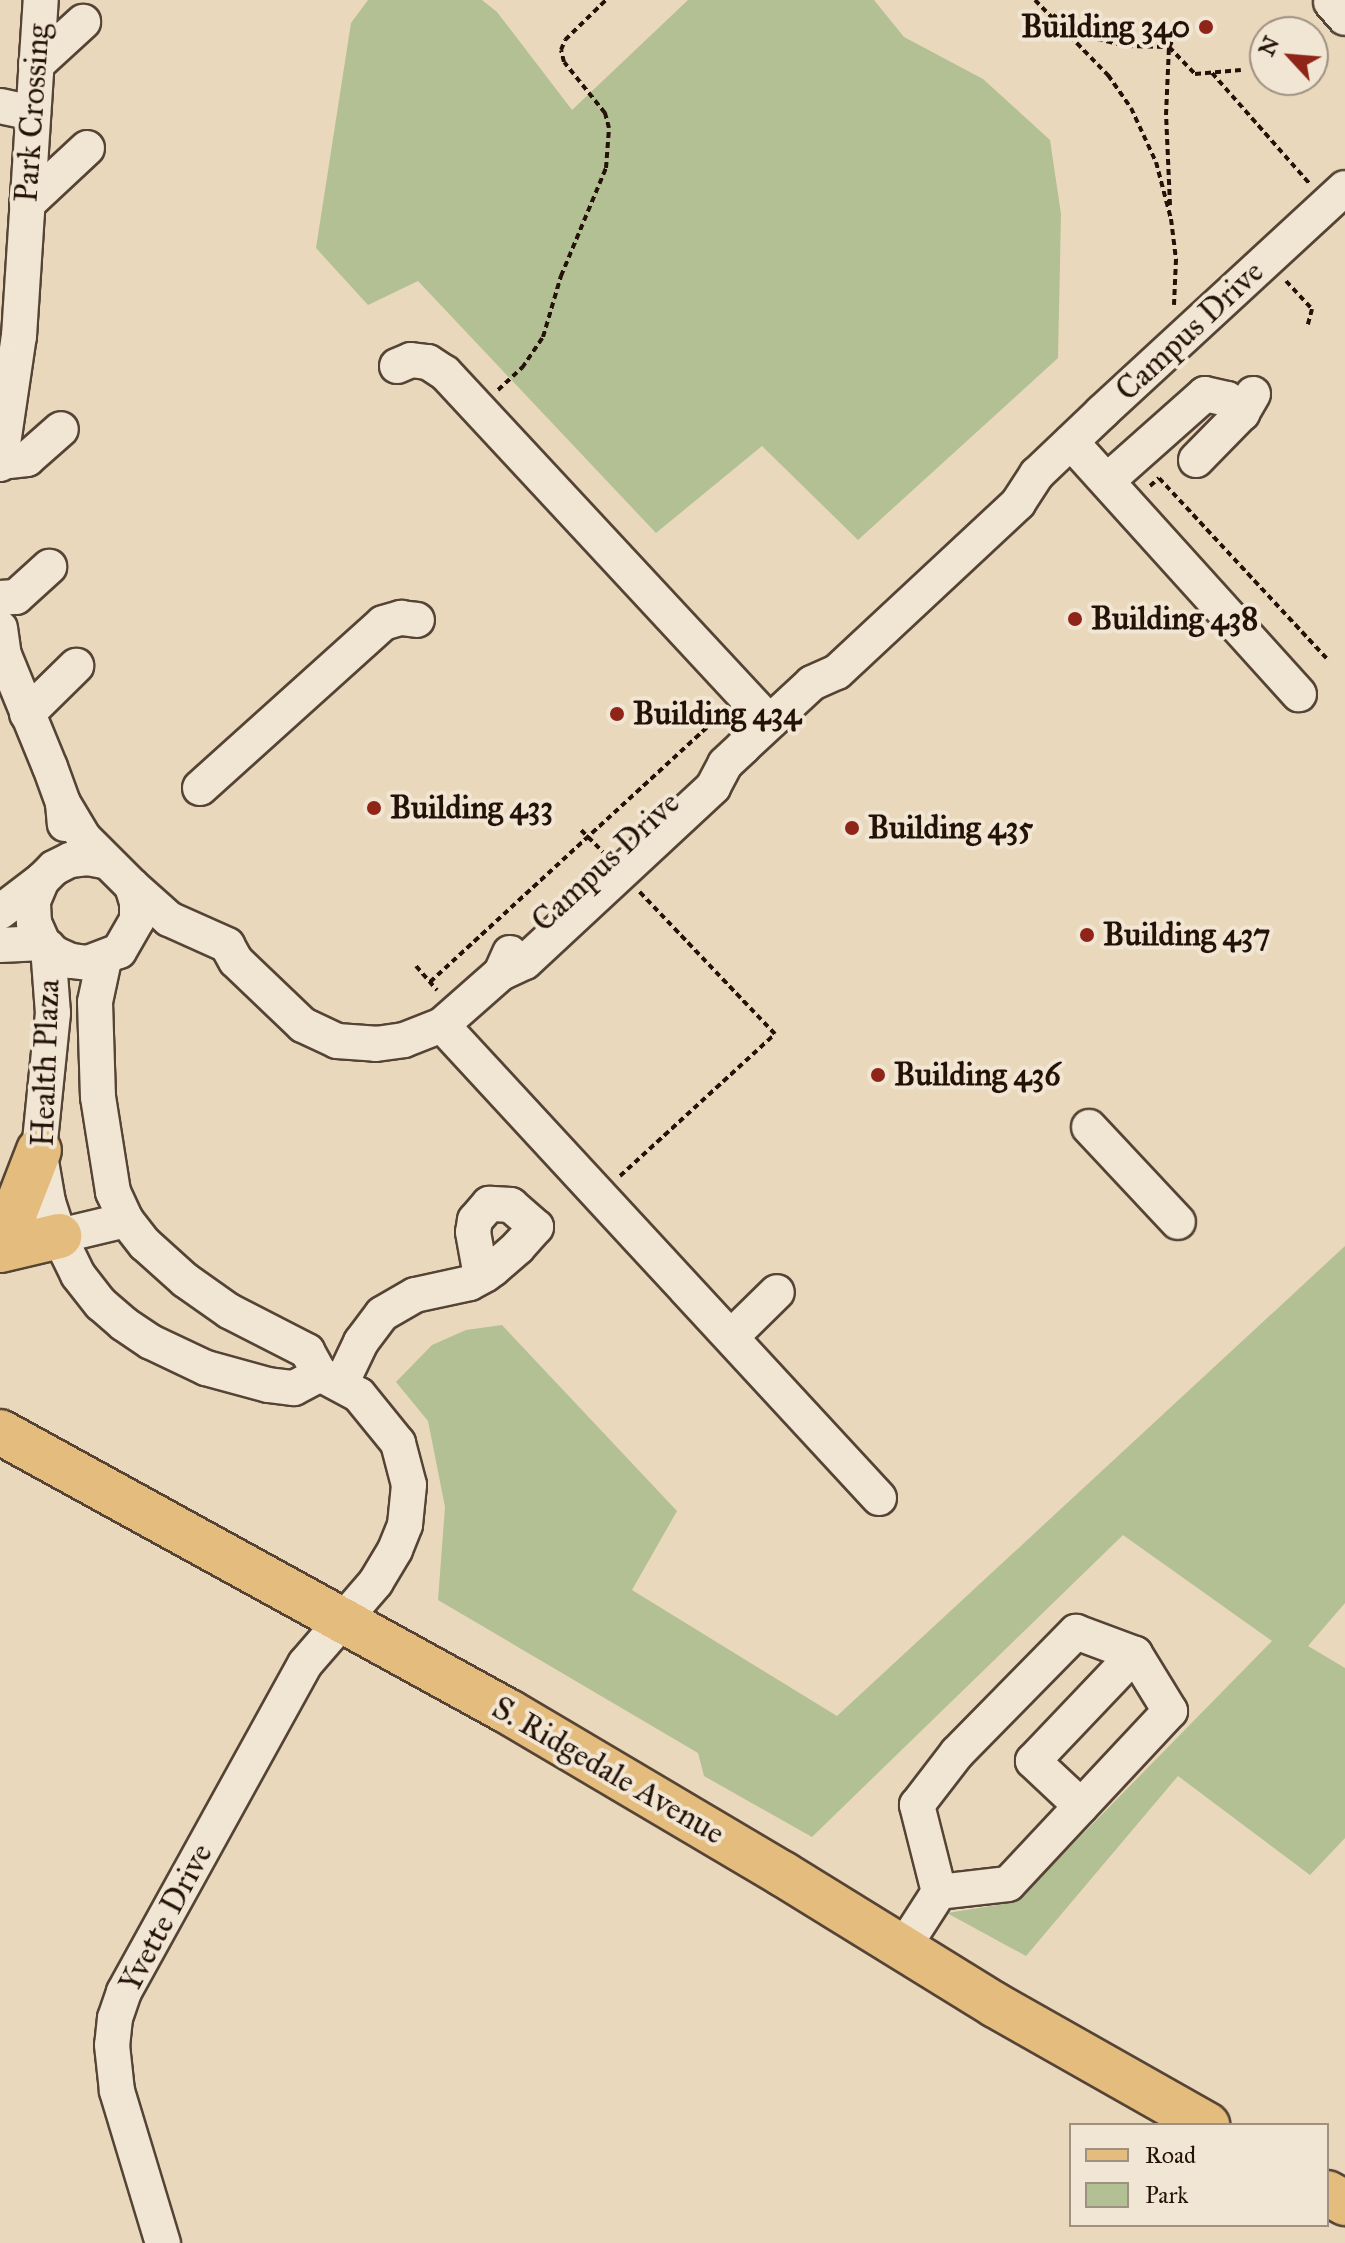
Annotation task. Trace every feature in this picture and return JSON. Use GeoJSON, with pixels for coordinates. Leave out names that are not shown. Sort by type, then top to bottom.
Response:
{"type":"FeatureCollection","features":[{"type":"Feature","properties":{"kind":"main road"},"geometry":{"type":"LineString","coordinates":[[0,1237],[15,1212],[39,1150]]}},
{"type":"Feature","properties":{"kind":"main road"},"geometry":{"type":"LineString","coordinates":[[0,1250],[59,1236]]}},
{"type":"Feature","properties":{"kind":"main road","name":"S. Ridgedale Avenue"},"geometry":{"type":"LineString","coordinates":[[0,1432],[600,1765],[995,2005],[1203,2123]]}},
{"type":"Feature","properties":{"kind":"street","name":"Park Crossing"},"geometry":{"type":"LineString","coordinates":[[0,463],[12,404],[10,319],[27,204],[41,0]]}},
{"type":"Feature","properties":{"kind":"street"},"geometry":{"type":"LineString","coordinates":[[36,65],[83,22]]}},
{"type":"Feature","properties":{"kind":"street"},"geometry":{"type":"LineString","coordinates":[[0,106],[33,113]]}},
{"type":"Feature","properties":{"kind":"street"},"geometry":{"type":"LineString","coordinates":[[27,204],[87,148]]}},
{"type":"Feature","properties":{"kind":"street","name":"Campus Drive"},"geometry":{"type":"LineString","coordinates":[[132,886],[169,919],[227,945],[236,961],[303,1025],[337,1041],[376,1044],[404,1040],[501,973],[525,962],[713,787],[725,764],[769,722],[812,683],[837,672],[1018,503],[1037,474],[1329,188]]}},
{"type":"Feature","properties":{"kind":"street"},"geometry":{"type":"LineString","coordinates":[[397,366],[411,360],[428,362],[445,373],[769,722]]}},
{"type":"Feature","properties":{"kind":"street"},"geometry":{"type":"LineString","coordinates":[[1107,481],[1205,394],[1248,403],[1196,460]]}},
{"type":"Feature","properties":{"kind":"street"},"geometry":{"type":"LineString","coordinates":[[0,463],[27,459],[61,429]]}},
{"type":"Feature","properties":{"kind":"street"},"geometry":{"type":"LineString","coordinates":[[1071,442],[1299,694]]}},
{"type":"Feature","properties":{"kind":"street"},"geometry":{"type":"LineString","coordinates":[[0,598],[16,597],[49,567]]}},
{"type":"Feature","properties":{"kind":"street"},"geometry":{"type":"LineString","coordinates":[[200,788],[383,623],[401,618],[417,620]]}},
{"type":"Feature","properties":{"kind":"street"},"geometry":{"type":"LineString","coordinates":[[1,647],[63,803],[104,861]]}},
{"type":"Feature","properties":{"kind":"street"},"geometry":{"type":"LineString","coordinates":[[27,714],[76,666]]}},
{"type":"Feature","properties":{"kind":"street"},"geometry":{"type":"LineString","coordinates":[[45,945],[34,923],[33,901],[46,876],[65,823],[63,803]]}},
{"type":"Feature","properties":{"kind":"street"},"geometry":{"type":"LineString","coordinates":[[0,912],[70,860],[88,858],[104,861],[120,871],[132,886],[137,902],[137,920],[112,955],[88,963],[71,961],[45,945],[0,945]]}},
{"type":"Feature","properties":{"kind":"street","name":"Campus Drive"},"geometry":{"type":"LineString","coordinates":[[112,955],[164,940],[184,942],[218,960],[236,961]]}},
{"type":"Feature","properties":{"kind":"street","name":"Health Plaza"},"geometry":{"type":"LineString","coordinates":[[45,945],[53,1013],[39,1150],[48,1202],[59,1236],[78,1275],[101,1304],[151,1342],[206,1368],[268,1385],[294,1388],[331,1379]]}},
{"type":"Feature","properties":{"kind":"street","name":"Health Plaza"},"geometry":{"type":"LineString","coordinates":[[112,955],[95,1002],[98,1097],[113,1192],[126,1220],[145,1244],[185,1280],[229,1311],[307,1351],[331,1379],[359,1395],[398,1443],[409,1485],[405,1525],[395,1550],[376,1582],[342,1622]]}},
{"type":"Feature","properties":{"kind":"street"},"geometry":{"type":"LineString","coordinates":[[443,1011],[731,1337],[879,1498]]}},
{"type":"Feature","properties":{"kind":"street"},"geometry":{"type":"LineString","coordinates":[[1089,1127],[1178,1222]]}},
{"type":"Feature","properties":{"kind":"street"},"geometry":{"type":"LineString","coordinates":[[331,1379],[382,1314],[415,1295],[470,1283],[481,1276],[510,1254],[536,1227],[511,1205],[501,1202],[481,1209],[473,1232],[481,1276]]}},
{"type":"Feature","properties":{"kind":"street"},"geometry":{"type":"LineString","coordinates":[[59,1236],[126,1220]]}},
{"type":"Feature","properties":{"kind":"street"},"geometry":{"type":"LineString","coordinates":[[731,1337],[777,1292]]}},
{"type":"Feature","properties":{"kind":"street","name":"Yvette Drive"},"geometry":{"type":"LineString","coordinates":[[163,2243],[117,2091],[112,2045],[115,2018],[124,1992],[305,1664],[342,1622]]}},
{"type":"Feature","properties":{"kind":"street"},"geometry":{"type":"LineString","coordinates":[[903,1948],[939,1892],[917,1805],[957,1753],[1076,1632],[1135,1654],[1170,1711],[1008,1884],[939,1892]]}},
{"type":"Feature","properties":{"kind":"street"},"geometry":{"type":"LineString","coordinates":[[1081,1806],[1033,1761],[1135,1654]]}},
{"type":"Feature","properties":{"kind":"path"},"geometry":{"type":"LineString","coordinates":[[498,391],[522,368],[543,337],[561,276],[606,168],[609,128],[605,113],[564,62],[561,50],[565,40],[606,0]]}},
{"type":"Feature","properties":{"kind":"path"},"geometry":{"type":"LineString","coordinates":[[1035,0],[1083,46],[1131,108],[1156,162],[1171,219]]}},
{"type":"Feature","properties":{"kind":"path"},"geometry":{"type":"LineString","coordinates":[[1041,7],[1082,34],[1097,39],[1127,46],[1169,47],[1195,74],[1241,70]]}},
{"type":"Feature","properties":{"kind":"path"},"geometry":{"type":"LineString","coordinates":[[1173,320],[1176,259],[1167,160],[1169,47],[1170,39],[1178,31]]}},
{"type":"Feature","properties":{"kind":"path"},"geometry":{"type":"LineString","coordinates":[[1212,73],[1329,188]]}},
{"type":"Feature","properties":{"kind":"path"},"geometry":{"type":"LineString","coordinates":[[1279,273],[1312,309],[1308,324]]}},
{"type":"Feature","properties":{"kind":"path"},"geometry":{"type":"LineString","coordinates":[[1139,496],[1159,478],[1329,661]]}},
{"type":"Feature","properties":{"kind":"path"},"geometry":{"type":"LineString","coordinates":[[430,982],[732,705]]}},
{"type":"Feature","properties":{"kind":"path"},"geometry":{"type":"LineString","coordinates":[[581,830],[603,852]]}},
{"type":"Feature","properties":{"kind":"path"},"geometry":{"type":"LineString","coordinates":[[612,1183],[775,1034],[629,881]]}},
{"type":"Feature","properties":{"kind":"path"},"geometry":{"type":"LineString","coordinates":[[416,966],[430,982],[443,1011]]}},
{"type":"Feature","properties":{"kind":"green space"},"geometry":{"type":"Polygon","coordinates":[[[368,0],[482,0],[497,12],[572,110],[688,0],[874,0],[904,37],[983,79],[1050,140],[1061,214],[1058,358],[858,540],[762,446],[656,533],[418,281],[368,305],[316,248],[351,23],[368,0]]]}},
{"type":"Feature","properties":{"kind":"green space"},"geometry":{"type":"Polygon","coordinates":[[[1345,1246],[1345,1603],[1308,1646],[1345,1668],[1345,1838],[1310,1875],[1178,1776],[1026,1956],[947,1913],[1016,1902],[1272,1641],[1123,1535],[812,1837],[704,1776],[698,1753],[438,1600],[445,1507],[428,1421],[396,1382],[432,1345],[466,1330],[502,1325],[677,1511],[632,1590],[837,1716],[1345,1246]]]}},
{"type":"Feature","properties":{"kind":"place","name":"Building 340"},"geometry":{"type":"Point","coordinates":[1206,27]}},
{"type":"Feature","properties":{"kind":"place","name":"Building 438"},"geometry":{"type":"Point","coordinates":[1075,619]}},
{"type":"Feature","properties":{"kind":"place","name":"Building 434"},"geometry":{"type":"Point","coordinates":[617,714]}},
{"type":"Feature","properties":{"kind":"place","name":"Building 433"},"geometry":{"type":"Point","coordinates":[374,808]}},
{"type":"Feature","properties":{"kind":"place","name":"Building 435"},"geometry":{"type":"Point","coordinates":[852,828]}},
{"type":"Feature","properties":{"kind":"place","name":"Building 437"},"geometry":{"type":"Point","coordinates":[1087,935]}},
{"type":"Feature","properties":{"kind":"place","name":"Building 436"},"geometry":{"type":"Point","coordinates":[878,1075]}}]}
